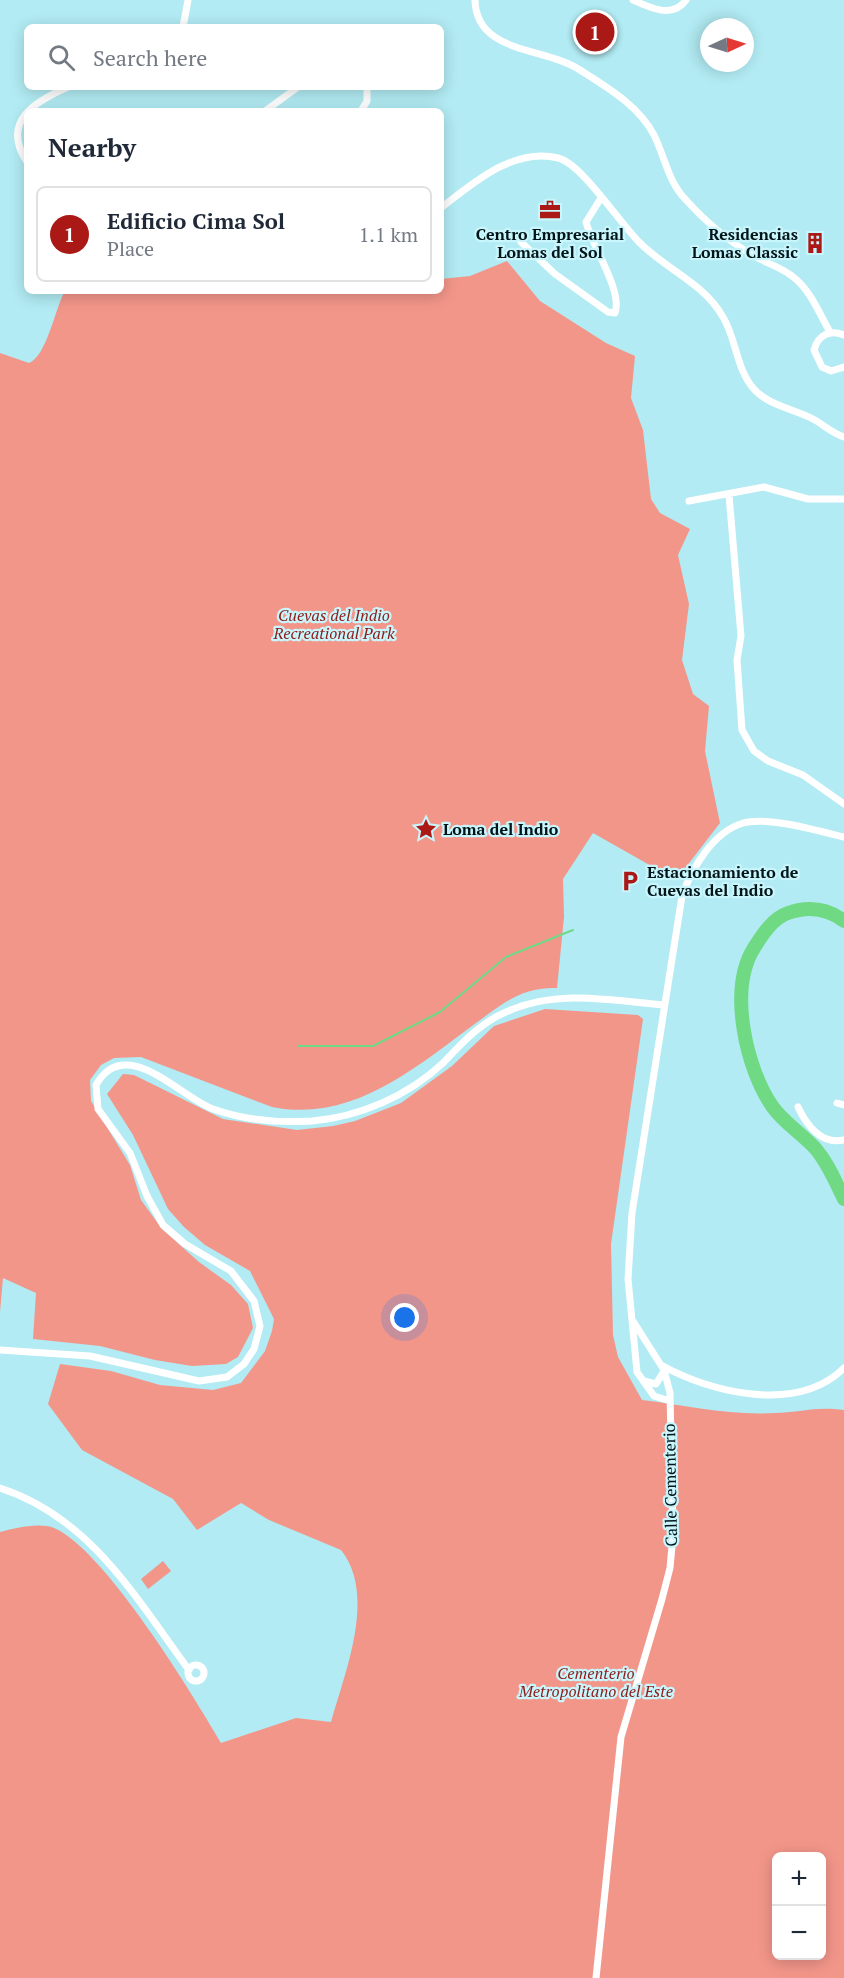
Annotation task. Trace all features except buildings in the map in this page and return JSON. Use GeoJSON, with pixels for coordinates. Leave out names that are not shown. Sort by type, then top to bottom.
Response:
{"type":"FeatureCollection","features":[{"type":"Feature","properties":{"kind":"street"},"geometry":{"type":"LineString","coordinates":[[184,24],[188,0]]}},
{"type":"Feature","properties":{"kind":"street"},"geometry":{"type":"LineString","coordinates":[[475,0],[479,21],[492,37],[557,58],[578,69],[638,113],[650,128],[673,182],[684,199],[745,250],[792,275],[803,286],[830,332]]}},
{"type":"Feature","properties":{"kind":"street"},"geometry":{"type":"LineString","coordinates":[[633,0],[664,11],[677,8],[686,0]]}},
{"type":"Feature","properties":{"kind":"street"},"geometry":{"type":"LineString","coordinates":[[29,108],[34,102],[61,90]]}},
{"type":"Feature","properties":{"kind":"street"},"geometry":{"type":"LineString","coordinates":[[269,108],[294,90]]}},
{"type":"Feature","properties":{"kind":"street"},"geometry":{"type":"LineString","coordinates":[[363,108],[367,101],[367,90]]}},
{"type":"Feature","properties":{"kind":"street"},"geometry":{"type":"LineString","coordinates":[[24,114],[21,117],[17,139],[24,158]]}},
{"type":"Feature","properties":{"kind":"street"},"geometry":{"type":"LineString","coordinates":[[444,206],[486,174],[530,156],[559,158],[579,170],[640,244],[707,296],[723,317],[741,366],[753,388],[771,400],[814,419],[834,434],[844,437]]}},
{"type":"Feature","properties":{"kind":"street"},"geometry":{"type":"LineString","coordinates":[[521,242],[555,274],[603,308],[615,313],[616,297],[586,222],[601,198]]}},
{"type":"Feature","properties":{"kind":"street"},"geometry":{"type":"LineString","coordinates":[[844,335],[830,332],[819,339],[815,356],[818,362],[828,370],[844,367]]}},
{"type":"Feature","properties":{"kind":"street"},"geometry":{"type":"LineString","coordinates":[[689,501],[764,487],[808,499],[844,499]]}},
{"type":"Feature","properties":{"kind":"street"},"geometry":{"type":"LineString","coordinates":[[729,495],[741,636],[737,660],[742,730],[754,751],[768,761],[803,775],[844,804]]}},
{"type":"Feature","properties":{"kind":"street"},"geometry":{"type":"LineString","coordinates":[[662,1367],[656,1384],[642,1380],[637,1372],[628,1279],[632,1213],[682,896],[697,865],[717,839],[742,823],[752,822],[844,837]]}},
{"type":"Feature","properties":{"kind":"street"},"geometry":{"type":"LineString","coordinates":[[0,1350],[90,1356],[199,1381],[227,1377],[244,1364],[254,1349],[260,1326],[255,1302],[248,1291],[231,1271],[185,1244],[163,1225],[150,1203],[130,1153],[98,1109],[96,1085],[110,1070],[126,1066],[144,1068],[210,1107],[241,1117],[294,1122],[328,1119],[361,1111],[397,1095],[433,1071],[477,1029],[513,1009],[539,1001],[576,997],[663,1005]]}},
{"type":"Feature","properties":{"kind":"street"},"geometry":{"type":"LineString","coordinates":[[798,1107],[808,1128],[832,1142],[844,1140]]}},
{"type":"Feature","properties":{"kind":"street"},"geometry":{"type":"LineString","coordinates":[[630,1316],[662,1367],[670,1401]]}},
{"type":"Feature","properties":{"kind":"street"},"geometry":{"type":"LineString","coordinates":[[662,1367],[706,1386],[774,1394],[801,1391],[818,1386],[832,1379],[844,1368]]}},
{"type":"Feature","properties":{"kind":"street","name":"Calle Cementerio"},"geometry":{"type":"LineString","coordinates":[[596,1978],[621,1737],[670,1568],[673,1483],[670,1401],[654,1396],[642,1380]]}},
{"type":"Feature","properties":{"kind":"street"},"geometry":{"type":"LineString","coordinates":[[0,1488],[50,1510],[97,1548],[120,1573],[189,1670]]}},
{"type":"Feature","properties":{"kind":"green space","name":"Cuevas del Indio Recreational Park"},"geometry":{"type":"Polygon","coordinates":[[[507,261],[540,301],[606,343],[635,356],[631,398],[643,430],[651,499],[660,513],[690,529],[678,555],[689,604],[682,660],[693,694],[709,706],[705,751],[720,823],[676,880],[593,833],[563,879],[564,917],[557,988],[544,988],[523,993],[495,1009],[406,1074],[356,1099],[329,1107],[301,1110],[272,1107],[141,1057],[114,1058],[101,1065],[90,1080],[91,1101],[130,1165],[141,1200],[162,1229],[199,1262],[231,1285],[248,1304],[253,1328],[238,1357],[226,1364],[192,1366],[155,1360],[100,1346],[33,1339],[36,1293],[3,1278],[0,1312],[0,353],[29,363],[35,359],[46,342],[64,294],[444,294],[444,279],[470,276],[507,261]]]}},
{"type":"Feature","properties":{"kind":"green space","name":"Cementerio Metropolitano del Este"},"geometry":{"type":"Polygon","coordinates":[[[545,1009],[638,1015],[643,1019],[611,1244],[613,1335],[618,1357],[642,1400],[708,1410],[758,1414],[825,1409],[844,1410],[844,1978],[0,1978],[0,1532],[27,1526],[48,1526],[74,1541],[97,1563],[121,1592],[169,1659],[221,1743],[296,1718],[331,1722],[355,1634],[357,1589],[351,1568],[341,1550],[269,1520],[241,1503],[197,1530],[173,1499],[82,1450],[48,1404],[60,1364],[111,1371],[160,1385],[213,1390],[241,1383],[265,1351],[272,1331],[274,1319],[250,1271],[205,1245],[168,1209],[133,1135],[107,1094],[123,1074],[134,1075],[223,1119],[297,1130],[355,1121],[401,1103],[452,1066],[494,1026],[545,1009]]]}},
{"type":"Feature","properties":{"kind":"green space"},"geometry":{"type":"Polygon","coordinates":[[[163,1561],[171,1571],[148,1589],[141,1579],[163,1561]]]}},
{"type":"Feature","properties":{"kind":"waterway"},"geometry":{"type":"LineString","coordinates":[[844,921],[831,913],[810,909],[788,913],[777,919],[768,927],[746,965],[741,1006],[748,1050],[763,1090],[776,1112],[820,1154],[844,1199]]}},
{"type":"Feature","properties":{"kind":"waterway"},"geometry":{"type":"LineString","coordinates":[[298,1046],[373,1046],[440,1012],[506,957],[573,930]]}},
{"type":"Feature","properties":{"kind":"place","name":"Edificio Cima Sol"},"geometry":{"type":"Point","coordinates":[595,32]}},
{"type":"Feature","properties":{"kind":"place","name":"Centro Empresarial Lomas del Sol"},"geometry":{"type":"Point","coordinates":[550,210]}},
{"type":"Feature","properties":{"kind":"place","name":"Residencias Lomas Classic"},"geometry":{"type":"Point","coordinates":[815,243]}},
{"type":"Feature","properties":{"kind":"place","name":"Loma del Indio"},"geometry":{"type":"Point","coordinates":[426,829]}},
{"type":"Feature","properties":{"kind":"place","name":"Estacionamiento de Cuevas del Indio"},"geometry":{"type":"Point","coordinates":[630,881]}}]}
